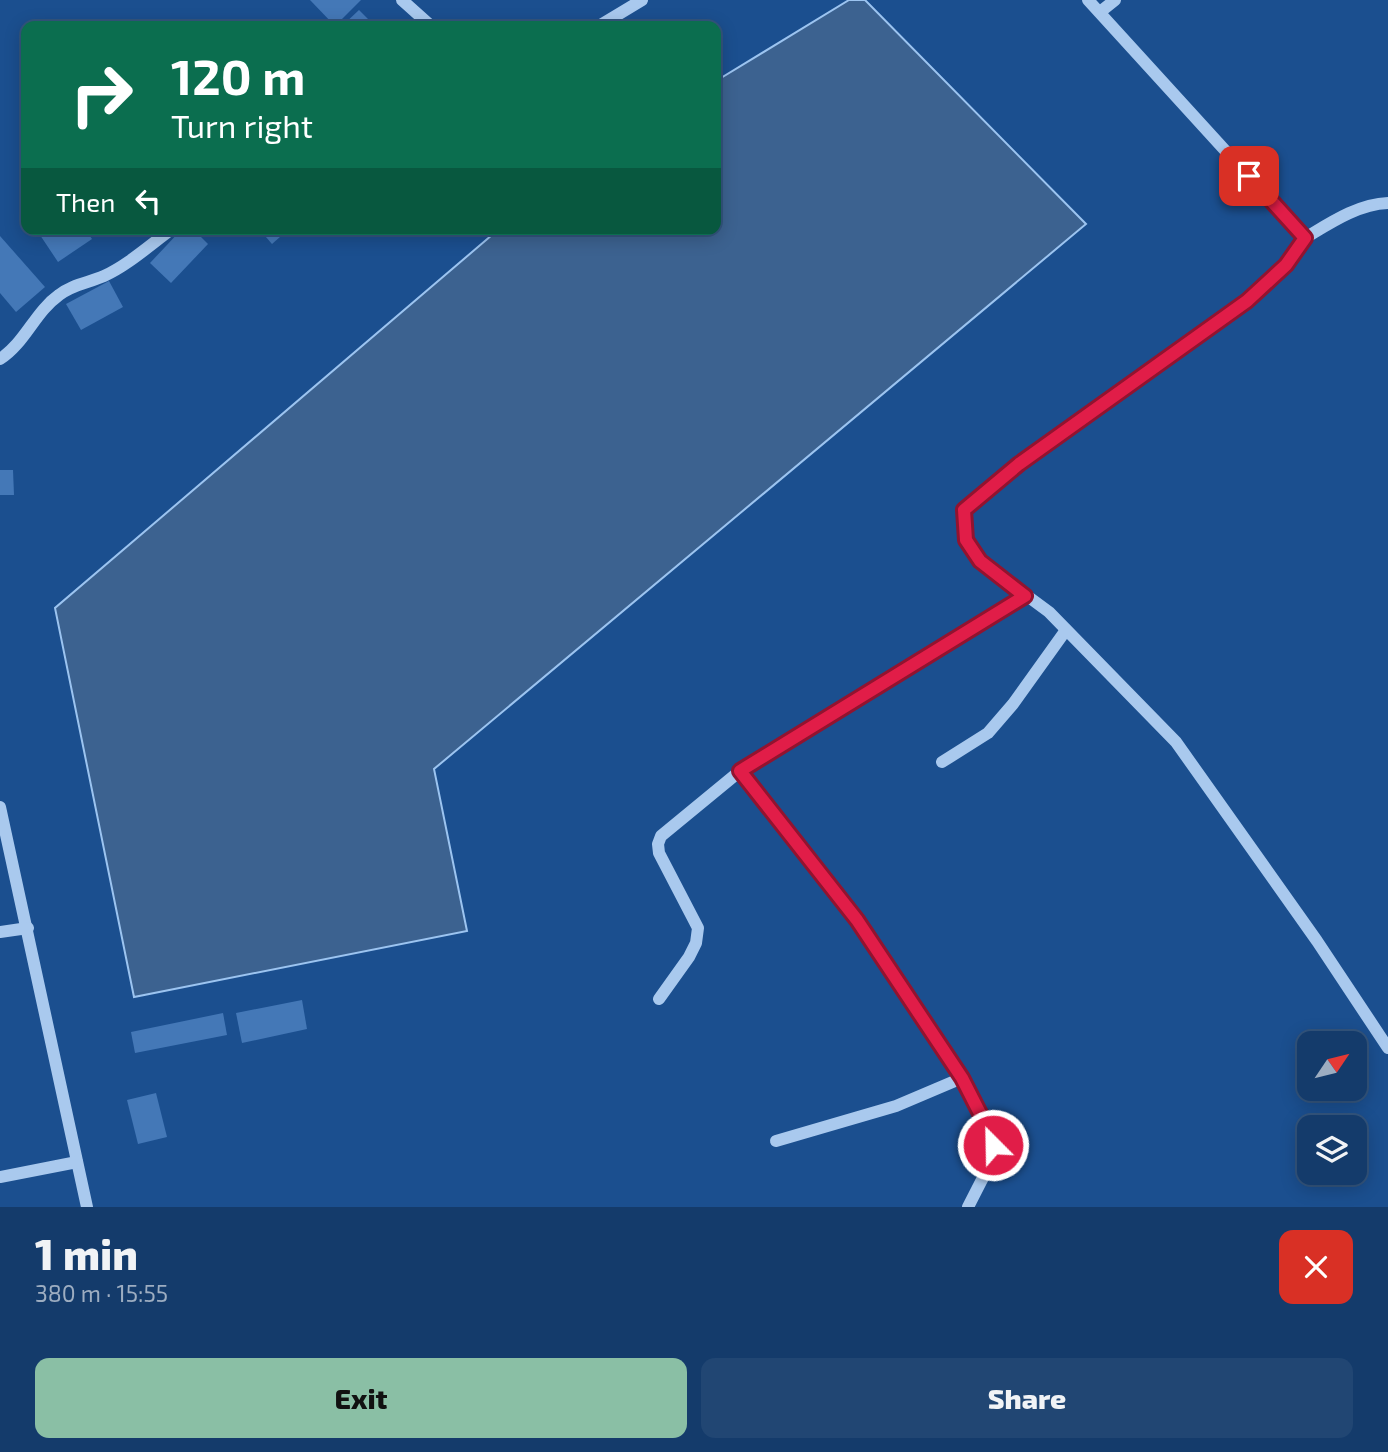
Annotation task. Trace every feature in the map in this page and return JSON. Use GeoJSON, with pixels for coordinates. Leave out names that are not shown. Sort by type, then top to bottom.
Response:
{"type":"FeatureCollection","features":[{"type":"Feature","properties":{"kind":"street"},"geometry":{"type":"LineString","coordinates":[[402,0],[418,21]]}},
{"type":"Feature","properties":{"kind":"street"},"geometry":{"type":"LineString","coordinates":[[607,21],[642,0]]}},
{"type":"Feature","properties":{"kind":"street"},"geometry":{"type":"LineString","coordinates":[[1088,0],[1305,238]]}},
{"type":"Feature","properties":{"kind":"street"},"geometry":{"type":"LineString","coordinates":[[1100,12],[1115,0]]}},
{"type":"Feature","properties":{"kind":"street"},"geometry":{"type":"LineString","coordinates":[[1387,1043],[1176,742],[1049,612],[980,561],[966,540],[964,510],[1019,464],[1247,301],[1286,265],[1305,238],[1341,216],[1380,203],[1388,203]]}},
{"type":"Feature","properties":{"kind":"street"},"geometry":{"type":"LineString","coordinates":[[0,359],[16,346],[48,303],[72,286],[114,271],[164,235]]}},
{"type":"Feature","properties":{"kind":"street"},"geometry":{"type":"LineString","coordinates":[[659,999],[689,957],[696,943],[698,928],[659,853],[657,844],[661,836],[740,771],[1025,596]]}},
{"type":"Feature","properties":{"kind":"street"},"geometry":{"type":"LineString","coordinates":[[942,762],[988,733],[1013,704],[1066,630]]}},
{"type":"Feature","properties":{"kind":"street"},"geometry":{"type":"LineString","coordinates":[[740,771],[857,920],[962,1078],[991,1135],[993,1145],[991,1162],[968,1207]]}},
{"type":"Feature","properties":{"kind":"street"},"geometry":{"type":"LineString","coordinates":[[0,807],[87,1207]]}},
{"type":"Feature","properties":{"kind":"street"},"geometry":{"type":"LineString","coordinates":[[0,932],[28,928]]}},
{"type":"Feature","properties":{"kind":"street"},"geometry":{"type":"LineString","coordinates":[[776,1141],[896,1106],[962,1078]]}},
{"type":"Feature","properties":{"kind":"street"},"geometry":{"type":"LineString","coordinates":[[0,1177],[77,1162]]}},
{"type":"Feature","properties":{"kind":"water"},"geometry":{"type":"Polygon","coordinates":[[[849,0],[865,0],[1086,224],[434,769],[467,931],[134,997],[55,608],[492,235],[721,235],[721,78],[849,0]]]}},
{"type":"Feature","properties":{"kind":"building"},"geometry":{"type":"Polygon","coordinates":[[[310,0],[361,0],[340,21],[330,21],[310,0]]]}},
{"type":"Feature","properties":{"kind":"building"},"geometry":{"type":"Polygon","coordinates":[[[359,10],[370,21],[347,21],[359,10]]]}},
{"type":"Feature","properties":{"kind":"building"},"geometry":{"type":"Polygon","coordinates":[[[40,235],[89,235],[92,239],[58,262],[40,235]]]}},
{"type":"Feature","properties":{"kind":"building"},"geometry":{"type":"Polygon","coordinates":[[[176,235],[199,235],[208,244],[171,283],[150,263],[176,235]]]}},
{"type":"Feature","properties":{"kind":"building"},"geometry":{"type":"Polygon","coordinates":[[[264,235],[282,235],[272,244],[264,235]]]}},
{"type":"Feature","properties":{"kind":"building"},"geometry":{"type":"Polygon","coordinates":[[[0,236],[45,287],[16,312],[0,293],[0,236]]]}},
{"type":"Feature","properties":{"kind":"building"},"geometry":{"type":"Polygon","coordinates":[[[109,281],[123,307],[81,330],[66,304],[109,281]]]}},
{"type":"Feature","properties":{"kind":"building"},"geometry":{"type":"Polygon","coordinates":[[[0,470],[13,470],[14,495],[0,495],[0,470]]]}},
{"type":"Feature","properties":{"kind":"building"},"geometry":{"type":"Polygon","coordinates":[[[302,1000],[307,1029],[242,1043],[236,1013],[302,1000]]]}},
{"type":"Feature","properties":{"kind":"building"},"geometry":{"type":"Polygon","coordinates":[[[223,1013],[227,1035],[135,1053],[131,1032],[223,1013]]]}},
{"type":"Feature","properties":{"kind":"building"},"geometry":{"type":"Polygon","coordinates":[[[156,1093],[167,1137],[138,1144],[127,1100],[156,1093]]]}},
{"type":"Feature","properties":{"kind":"route"},"geometry":{"type":"LineString","coordinates":[[993,1145],[991,1135],[962,1078],[857,920],[740,771],[1025,596],[980,561],[966,540],[964,510],[1019,464],[1247,301],[1286,265],[1305,238],[1249,176]]}}]}
